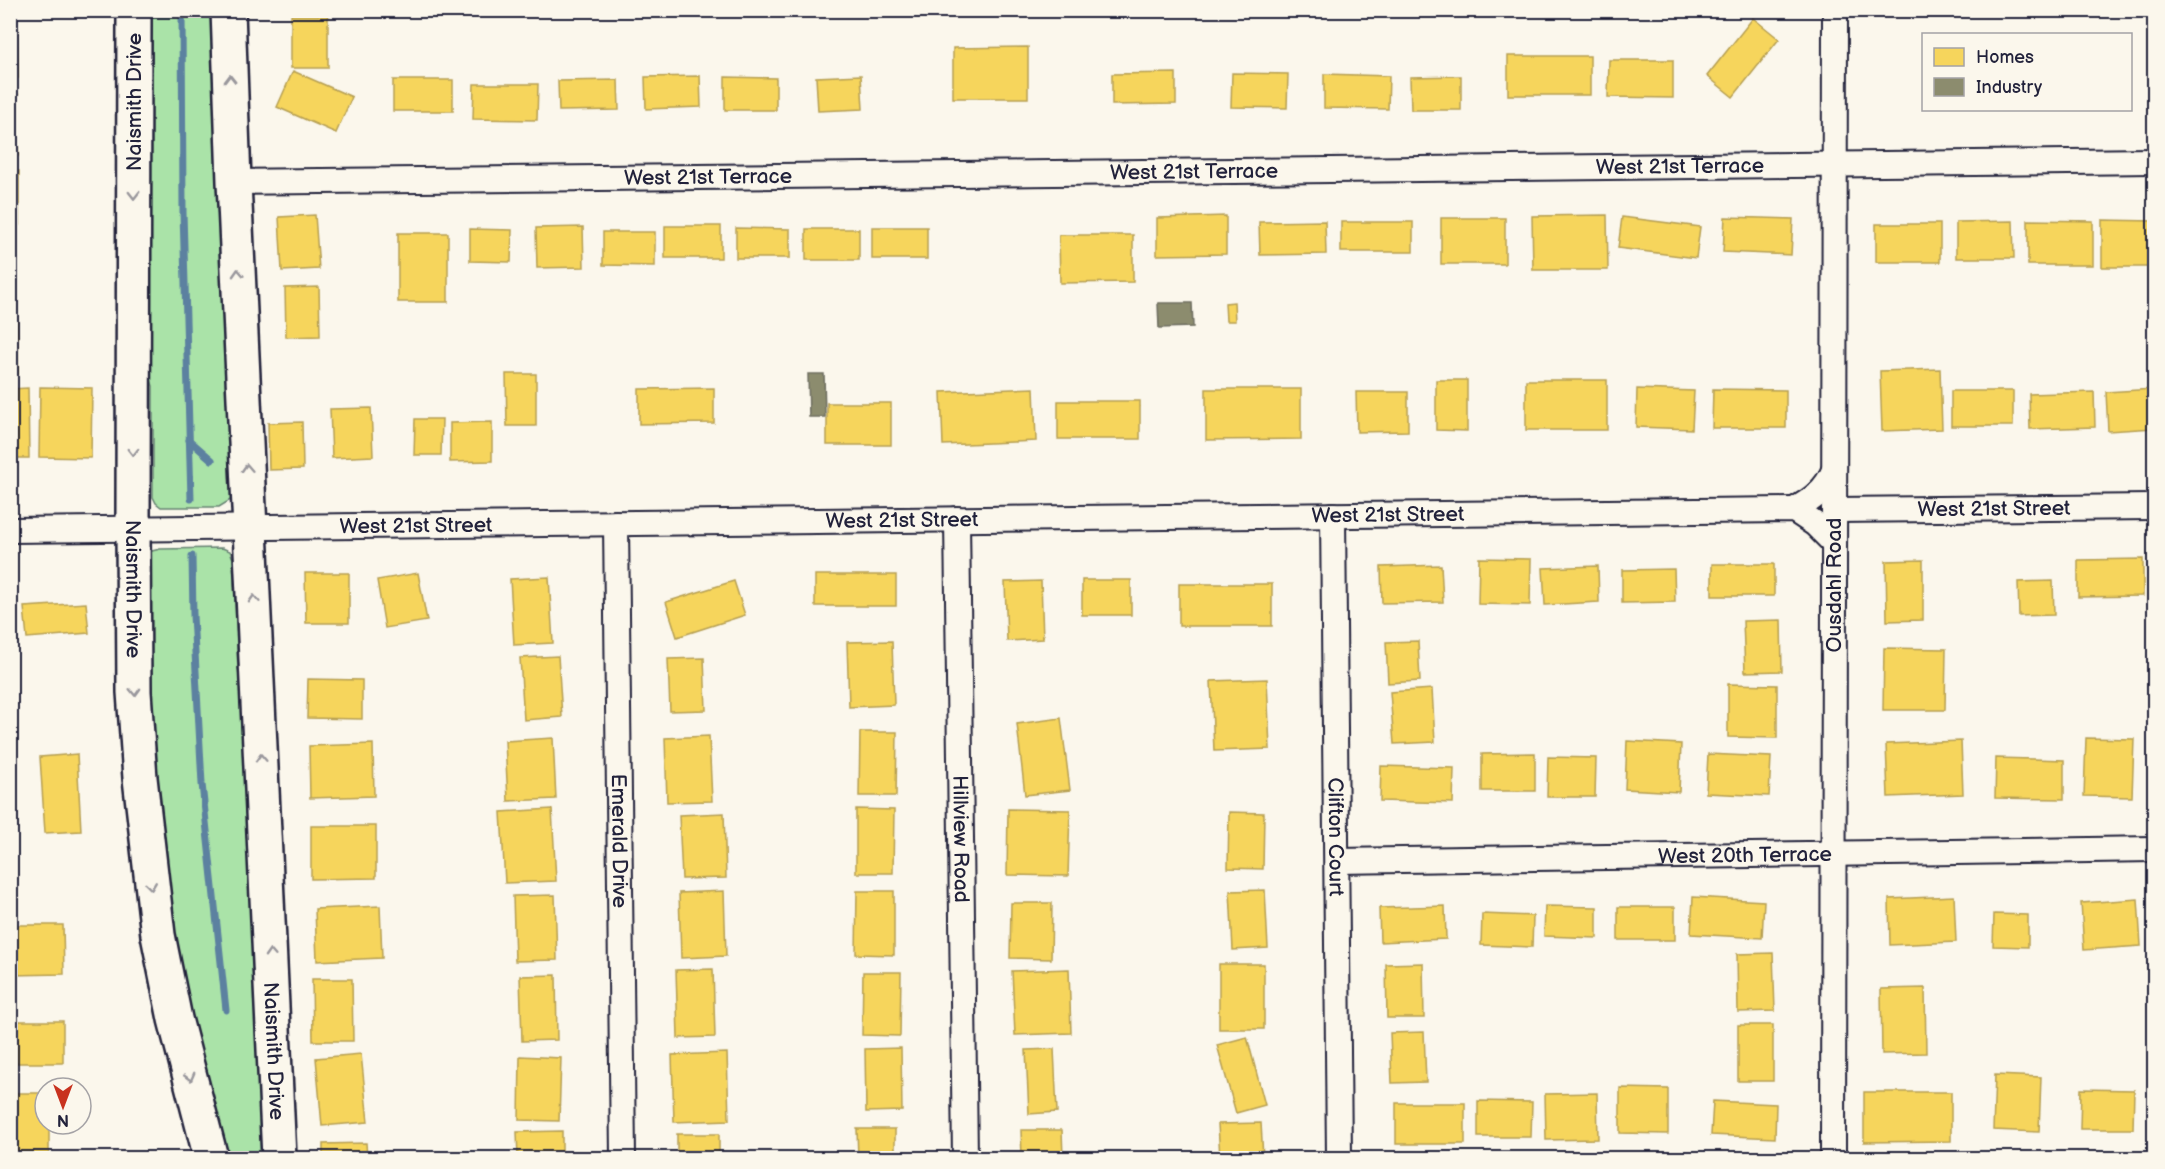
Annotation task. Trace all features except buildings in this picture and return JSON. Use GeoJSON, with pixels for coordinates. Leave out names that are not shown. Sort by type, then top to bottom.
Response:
{"type":"FeatureCollection","features":[{"type":"Feature","properties":{"kind":"street","name":"Naismith Drive"},"geometry":{"type":"LineString","coordinates":[[134,10],[134,692],[148,863],[158,935],[175,1019],[211,1158]]}},
{"type":"Feature","properties":{"kind":"street","name":"Naismith Drive"},"geometry":{"type":"LineString","coordinates":[[228,10],[279,1158]]}},
{"type":"Feature","properties":{"kind":"street","name":"Ousdahl Road"},"geometry":{"type":"LineString","coordinates":[[1833,1158],[1835,10]]}},
{"type":"Feature","properties":{"kind":"street","name":"West 21st Terrace"},"geometry":{"type":"LineString","coordinates":[[234,182],[2154,161]]}},
{"type":"Feature","properties":{"kind":"street"},"geometry":{"type":"LineString","coordinates":[[1834,470],[1822,491],[1794,510],[1815,524],[1834,543]]}},
{"type":"Feature","properties":{"kind":"street","name":"West 21st Street"},"geometry":{"type":"LineString","coordinates":[[1834,510],[2154,507]]}},
{"type":"Feature","properties":{"kind":"street","name":"West 21st Street"},"geometry":{"type":"LineString","coordinates":[[10,530],[1794,510]]}},
{"type":"Feature","properties":{"kind":"street","name":"Clifton Court"},"geometry":{"type":"LineString","coordinates":[[1333,515],[1339,1158]]}},
{"type":"Feature","properties":{"kind":"street","name":"Hillview Road"},"geometry":{"type":"LineString","coordinates":[[957,519],[964,1158]]}},
{"type":"Feature","properties":{"kind":"street","name":"Emerald Drive"},"geometry":{"type":"LineString","coordinates":[[616,523],[623,1158]]}},
{"type":"Feature","properties":{"kind":"street","name":"West 20th Terrace"},"geometry":{"type":"LineString","coordinates":[[1337,861],[2154,849]]}},
{"type":"Feature","properties":{"kind":"green space"},"geometry":{"type":"Polygon","coordinates":[[[146,11],[218,11],[232,499],[219,507],[161,507],[153,497],[153,386],[145,360],[146,11]]]}},
{"type":"Feature","properties":{"kind":"green space"},"geometry":{"type":"Polygon","coordinates":[[[222,548],[230,551],[233,559],[238,669],[246,691],[269,1158],[224,1158],[168,914],[150,768],[146,558],[152,551],[160,549],[222,548]]]}},
{"type":"Feature","properties":{"kind":"waterway"},"geometry":{"type":"LineString","coordinates":[[182,10],[183,212],[191,499]]}},
{"type":"Feature","properties":{"kind":"waterway"},"geometry":{"type":"LineString","coordinates":[[189,440],[212,460]]}},
{"type":"Feature","properties":{"kind":"waterway"},"geometry":{"type":"LineString","coordinates":[[192,556],[202,784],[226,1010]]}}]}
